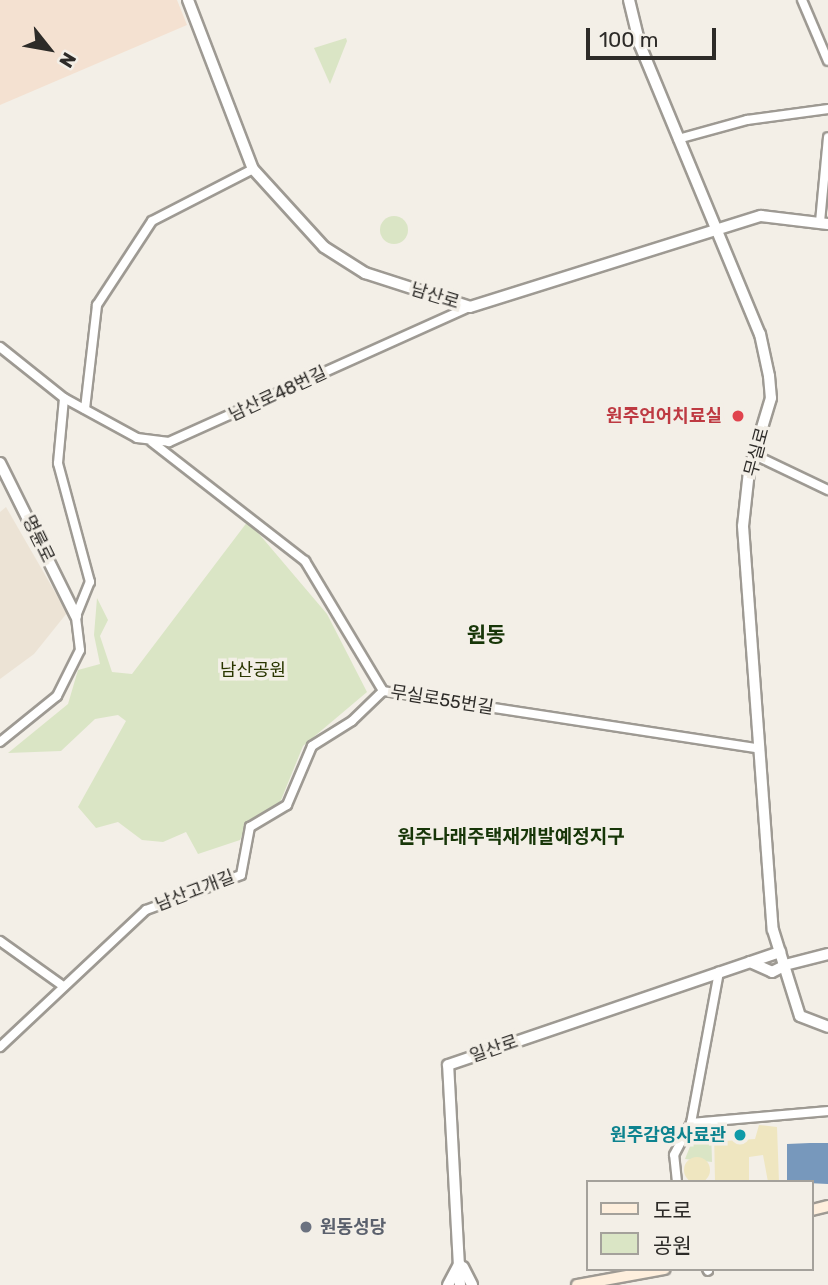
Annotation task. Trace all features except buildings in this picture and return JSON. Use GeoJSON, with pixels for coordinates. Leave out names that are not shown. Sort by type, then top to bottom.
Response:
{"type":"FeatureCollection","features":[{"type":"Feature","properties":{"kind":"main road"},"geometry":{"type":"LineString","coordinates":[[579,1285],[654,1271]]}},
{"type":"Feature","properties":{"kind":"street","name":"남산로"},"geometry":{"type":"LineString","coordinates":[[188,0],[253,169],[296,221],[347,265],[470,307],[715,227],[761,216],[824,223]]}},
{"type":"Feature","properties":{"kind":"street","name":"무실로"},"geometry":{"type":"LineString","coordinates":[[629,0],[678,139],[760,334],[769,376],[743,526],[773,930]]}},
{"type":"Feature","properties":{"kind":"street"},"geometry":{"type":"LineString","coordinates":[[802,0],[828,61]]}},
{"type":"Feature","properties":{"kind":"street"},"geometry":{"type":"LineString","coordinates":[[678,139],[747,120],[828,109]]}},
{"type":"Feature","properties":{"kind":"street"},"geometry":{"type":"LineString","coordinates":[[824,223],[828,136]]}},
{"type":"Feature","properties":{"kind":"street"},"geometry":{"type":"LineString","coordinates":[[85,409],[97,305],[152,220],[253,169]]}},
{"type":"Feature","properties":{"kind":"street","name":"남산로48번길"},"geometry":{"type":"LineString","coordinates":[[152,442],[204,429],[470,307]]}},
{"type":"Feature","properties":{"kind":"street"},"geometry":{"type":"LineString","coordinates":[[0,347],[64,398],[152,442]]}},
{"type":"Feature","properties":{"kind":"street"},"geometry":{"type":"LineString","coordinates":[[0,742],[57,696],[80,650],[76,616],[90,582],[58,463],[64,398]]}},
{"type":"Feature","properties":{"kind":"street","name":"무실로55번길"},"geometry":{"type":"LineString","coordinates":[[152,442],[305,561],[383,691],[760,749]]}},
{"type":"Feature","properties":{"kind":"street"},"geometry":{"type":"LineString","coordinates":[[757,456],[828,490]]}},
{"type":"Feature","properties":{"kind":"street","name":"명륜로"},"geometry":{"type":"LineString","coordinates":[[0,463],[76,616]]}},
{"type":"Feature","properties":{"kind":"street","name":"남산고개길"},"geometry":{"type":"LineString","coordinates":[[0,1047],[63,986],[156,904],[241,875],[250,827],[287,805],[312,746],[383,691]]}},
{"type":"Feature","properties":{"kind":"street"},"geometry":{"type":"LineString","coordinates":[[773,930],[783,960],[785,985]]}},
{"type":"Feature","properties":{"kind":"street"},"geometry":{"type":"LineString","coordinates":[[773,930],[767,963],[785,985],[800,1016],[828,1027]]}},
{"type":"Feature","properties":{"kind":"street"},"geometry":{"type":"LineString","coordinates":[[0,941],[63,986]]}},
{"type":"Feature","properties":{"kind":"street"},"geometry":{"type":"LineString","coordinates":[[767,963],[828,954]]}},
{"type":"Feature","properties":{"kind":"street"},"geometry":{"type":"LineString","coordinates":[[767,963],[783,960]]}},
{"type":"Feature","properties":{"kind":"street","name":"일산로"},"geometry":{"type":"LineString","coordinates":[[460,1285],[461,1260],[448,1065],[749,961],[767,963]]}},
{"type":"Feature","properties":{"kind":"street"},"geometry":{"type":"LineString","coordinates":[[677,1180],[674,1155],[691,1122],[719,972]]}},
{"type":"Feature","properties":{"kind":"street"},"geometry":{"type":"LineString","coordinates":[[691,1122],[828,1111]]}},
{"type":"Feature","properties":{"kind":"street"},"geometry":{"type":"LineString","coordinates":[[448,1285],[461,1260]]}},
{"type":"Feature","properties":{"kind":"street"},"geometry":{"type":"LineString","coordinates":[[461,1260],[472,1285]]}},
{"type":"Feature","properties":{"kind":"shaded area"},"geometry":{"type":"Polygon","coordinates":[[[0,0],[177,0],[187,25],[0,105],[0,0]]]}},
{"type":"Feature","properties":{"kind":"shaded area"},"geometry":{"type":"Polygon","coordinates":[[[6,507],[67,613],[34,654],[0,679],[0,512],[6,507]]]}},
{"type":"Feature","properties":{"kind":"green space"},"geometry":{"type":"Polygon","coordinates":[[[346,38],[347,41],[330,84],[314,48],[346,38]]]}},
{"type":"Feature","properties":{"kind":"green space"},"geometry":{"type":"Polygon","coordinates":[[[394,216],[404,220],[408,230],[404,240],[394,244],[384,240],[380,230],[384,220],[394,216]]]}},
{"type":"Feature","properties":{"kind":"green space","name":"남산공원"},"geometry":{"type":"Polygon","coordinates":[[[248,521],[327,614],[367,692],[303,746],[279,805],[249,820],[240,840],[198,854],[186,832],[163,842],[142,840],[118,822],[96,828],[78,807],[126,721],[118,715],[95,719],[61,751],[8,753],[68,704],[78,670],[100,664],[94,635],[97,598],[108,620],[100,636],[112,672],[132,674],[248,521]]]}},
{"type":"Feature","properties":{"kind":"green space"},"geometry":{"type":"Polygon","coordinates":[[[697,1129],[711,1129],[712,1162],[685,1159],[697,1129]]]}},
{"type":"Feature","properties":{"kind":"sand"},"geometry":{"type":"Polygon","coordinates":[[[759,1125],[777,1127],[779,1180],[768,1180],[763,1155],[749,1157],[749,1180],[715,1180],[714,1130],[724,1130],[725,1141],[755,1139],[759,1125]]]}},
{"type":"Feature","properties":{"kind":"sand"},"geometry":{"type":"Polygon","coordinates":[[[692,1158],[702,1158],[709,1165],[709,1175],[705,1180],[689,1180],[685,1175],[685,1165],[692,1158]]]}},
{"type":"Feature","properties":{"kind":"water"},"geometry":{"type":"Polygon","coordinates":[[[828,1143],[828,1184],[814,1183],[814,1180],[787,1180],[787,1144],[828,1143]]]}},
{"type":"Feature","properties":{"kind":"place","name":"원주언어치료실"},"geometry":{"type":"Point","coordinates":[738,416]}},
{"type":"Feature","properties":{"kind":"place","name":"원주감영사료관"},"geometry":{"type":"Point","coordinates":[740,1135]}},
{"type":"Feature","properties":{"kind":"place","name":"원동성당"},"geometry":{"type":"Point","coordinates":[306,1227]}},
{"type":"Feature","properties":{"kind":"district","name":"원동"},"geometry":{"type":"Point","coordinates":[486,635]}},
{"type":"Feature","properties":{"kind":"district","name":"원주나래주택재개발예정지구"},"geometry":{"type":"Point","coordinates":[511,837]}}]}
